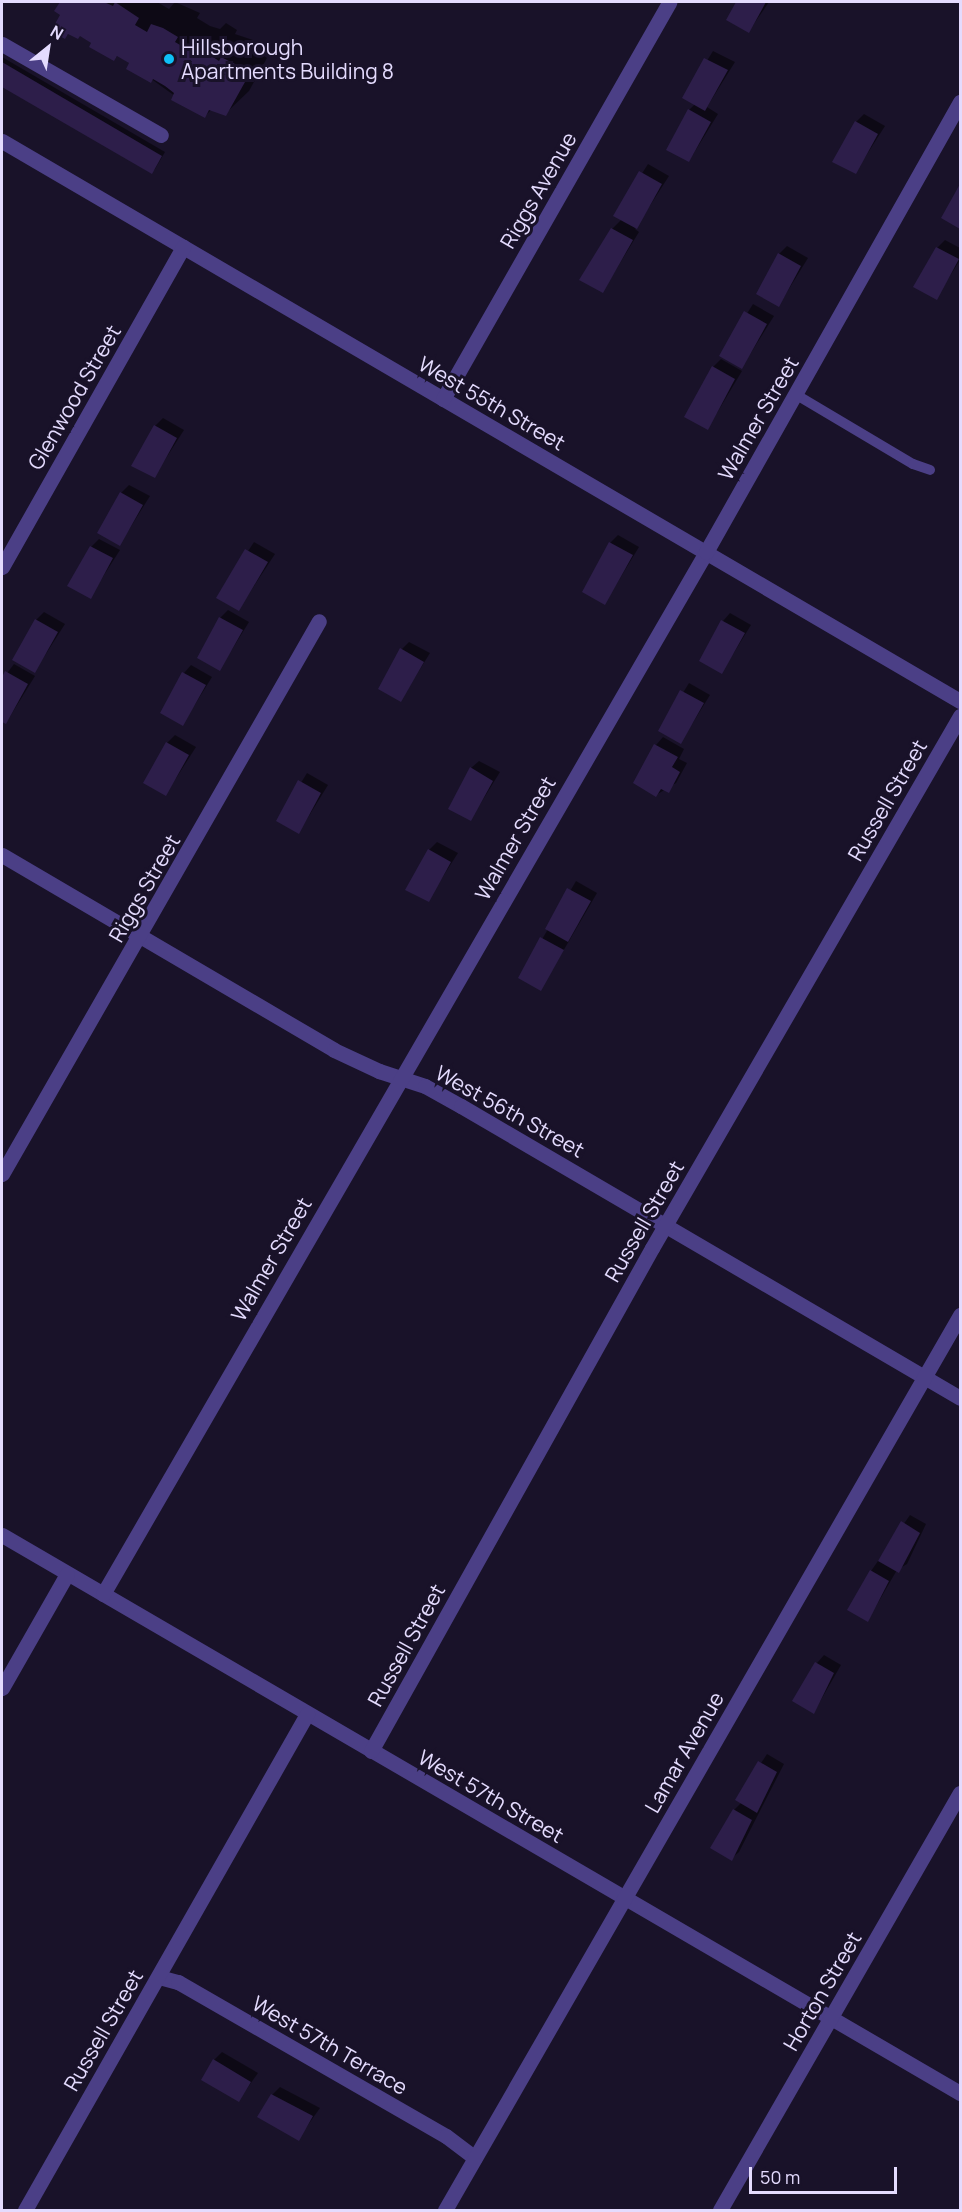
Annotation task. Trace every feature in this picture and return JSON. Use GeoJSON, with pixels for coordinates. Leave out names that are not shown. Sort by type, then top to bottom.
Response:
{"type":"FeatureCollection","features":[{"type":"Feature","properties":{"kind":"street","name":"Riggs Avenue"},"geometry":{"type":"LineString","coordinates":[[443,399],[669,2]]}},
{"type":"Feature","properties":{"kind":"street"},"geometry":{"type":"LineString","coordinates":[[2,44],[161,135]]}},
{"type":"Feature","properties":{"kind":"street","name":"Walmer Street"},"geometry":{"type":"LineString","coordinates":[[102,1594],[706,552],[960,102]]}},
{"type":"Feature","properties":{"kind":"street","name":"West 55th Street"},"geometry":{"type":"LineString","coordinates":[[2,141],[960,701]]}},
{"type":"Feature","properties":{"kind":"street","name":"Glenwood Street"},"geometry":{"type":"LineString","coordinates":[[2,567],[183,247]]}},
{"type":"Feature","properties":{"kind":"street","name":"Riggs Street"},"geometry":{"type":"LineString","coordinates":[[2,1174],[140,937],[319,621]]}},
{"type":"Feature","properties":{"kind":"street","name":"Russell Street"},"geometry":{"type":"LineString","coordinates":[[371,1751],[667,1224],[960,716]]}},
{"type":"Feature","properties":{"kind":"street","name":"West 56th Street"},"geometry":{"type":"LineString","coordinates":[[2,855],[334,1050],[399,1079],[433,1090],[667,1224],[960,1398]]}},
{"type":"Feature","properties":{"kind":"street","name":"Lamar Avenue"},"geometry":{"type":"LineString","coordinates":[[445,2211],[960,1315]]}},
{"type":"Feature","properties":{"kind":"street","name":"West 57th Street"},"geometry":{"type":"LineString","coordinates":[[2,1535],[960,2092]]}},
{"type":"Feature","properties":{"kind":"street"},"geometry":{"type":"LineString","coordinates":[[2,1688],[67,1574]]}},
{"type":"Feature","properties":{"kind":"street","name":"Russell Street"},"geometry":{"type":"LineString","coordinates":[[25,2211],[307,1714]]}},
{"type":"Feature","properties":{"kind":"street","name":"Horton Street"},"geometry":{"type":"LineString","coordinates":[[720,2211],[960,1793]]}},
{"type":"Feature","properties":{"kind":"street","name":"West 57th Terrace"},"geometry":{"type":"LineString","coordinates":[[159,1977],[199,1994],[446,2136],[475,2158]]}},
{"type":"Feature","properties":{"kind":"lane"},"geometry":{"type":"LineString","coordinates":[[795,394],[913,464],[930,470]]}},
{"type":"Feature","properties":{"kind":"building","name":"Hillsborough Apartments Building 8"},"geometry":{"type":"Polygon","coordinates":[[[60,2],[104,2],[113,6],[115,2],[139,18],[135,25],[147,32],[151,24],[163,28],[178,37],[175,42],[187,49],[198,51],[201,45],[215,53],[213,57],[219,61],[221,57],[235,64],[231,71],[245,82],[226,116],[209,110],[205,118],[171,100],[174,93],[165,86],[153,79],[151,83],[126,69],[129,63],[117,56],[114,61],[89,47],[91,43],[80,36],[78,39],[68,34],[65,39],[51,31],[60,15],[54,11],[60,2]]]}},
{"type":"Feature","properties":{"kind":"building"},"geometry":{"type":"Polygon","coordinates":[[[736,2],[766,2],[749,33],[726,20],[736,2]]]}},
{"type":"Feature","properties":{"kind":"building"},"geometry":{"type":"Polygon","coordinates":[[[704,58],[728,70],[705,111],[682,98],[704,58]]]}},
{"type":"Feature","properties":{"kind":"building"},"geometry":{"type":"Polygon","coordinates":[[[2,62],[162,156],[152,174],[2,87],[2,62]]]}},
{"type":"Feature","properties":{"kind":"building"},"geometry":{"type":"Polygon","coordinates":[[[688,109],[711,122],[689,162],[666,150],[688,109]]]}},
{"type":"Feature","properties":{"kind":"building"},"geometry":{"type":"Polygon","coordinates":[[[855,121],[878,134],[856,174],[832,162],[855,121]]]}},
{"type":"Feature","properties":{"kind":"building"},"geometry":{"type":"Polygon","coordinates":[[[639,171],[662,184],[637,229],[613,216],[639,171]]]}},
{"type":"Feature","properties":{"kind":"building"},"geometry":{"type":"Polygon","coordinates":[[[960,184],[960,229],[941,218],[960,184]]]}},
{"type":"Feature","properties":{"kind":"building"},"geometry":{"type":"Polygon","coordinates":[[[611,228],[633,240],[603,293],[579,280],[611,228]]]}},
{"type":"Feature","properties":{"kind":"building"},"geometry":{"type":"Polygon","coordinates":[[[936,247],[959,259],[937,300],[913,287],[936,247]]]}},
{"type":"Feature","properties":{"kind":"building"},"geometry":{"type":"Polygon","coordinates":[[[778,253],[801,266],[779,307],[756,294],[778,253]]]}},
{"type":"Feature","properties":{"kind":"building"},"geometry":{"type":"Polygon","coordinates":[[[744,311],[767,324],[742,369],[719,356],[744,311]]]}},
{"type":"Feature","properties":{"kind":"building"},"geometry":{"type":"Polygon","coordinates":[[[712,366],[735,379],[708,430],[684,417],[712,366]]]}},
{"type":"Feature","properties":{"kind":"building"},"geometry":{"type":"Polygon","coordinates":[[[154,425],[177,438],[155,478],[131,466],[154,425]]]}},
{"type":"Feature","properties":{"kind":"building"},"geometry":{"type":"Polygon","coordinates":[[[120,492],[143,505],[120,546],[97,533],[120,492]]]}},
{"type":"Feature","properties":{"kind":"building"},"geometry":{"type":"Polygon","coordinates":[[[609,542],[633,555],[605,605],[582,592],[609,542]]]}},
{"type":"Feature","properties":{"kind":"building"},"geometry":{"type":"Polygon","coordinates":[[[90,546],[113,558],[91,599],[67,586],[90,546]]]}},
{"type":"Feature","properties":{"kind":"building"},"geometry":{"type":"Polygon","coordinates":[[[245,549],[268,562],[239,611],[216,598],[245,549]]]}},
{"type":"Feature","properties":{"kind":"building"},"geometry":{"type":"Polygon","coordinates":[[[219,617],[243,630],[220,671],[197,658],[219,617]]]}},
{"type":"Feature","properties":{"kind":"building"},"geometry":{"type":"Polygon","coordinates":[[[35,619],[58,632],[35,673],[12,660],[35,619]]]}},
{"type":"Feature","properties":{"kind":"building"},"geometry":{"type":"Polygon","coordinates":[[[721,620],[745,633],[722,674],[699,661],[721,620]]]}},
{"type":"Feature","properties":{"kind":"building"},"geometry":{"type":"Polygon","coordinates":[[[400,648],[424,662],[401,702],[378,689],[400,648]]]}},
{"type":"Feature","properties":{"kind":"building"},"geometry":{"type":"Polygon","coordinates":[[[5,671],[28,684],[6,724],[2,722],[2,677],[5,671]]]}},
{"type":"Feature","properties":{"kind":"building"},"geometry":{"type":"Polygon","coordinates":[[[182,672],[206,685],[183,726],[160,713],[182,672]]]}},
{"type":"Feature","properties":{"kind":"building"},"geometry":{"type":"Polygon","coordinates":[[[680,690],[704,703],[681,744],[658,731],[680,690]]]}},
{"type":"Feature","properties":{"kind":"building"},"geometry":{"type":"Polygon","coordinates":[[[166,742],[189,755],[166,796],[143,783],[166,742]]]}},
{"type":"Feature","properties":{"kind":"building"},"geometry":{"type":"Polygon","coordinates":[[[654,744],[678,757],[672,767],[680,772],[669,793],[661,789],[656,797],[633,783],[654,744]]]}},
{"type":"Feature","properties":{"kind":"building"},"geometry":{"type":"Polygon","coordinates":[[[470,767],[493,781],[471,821],[448,809],[470,767]]]}},
{"type":"Feature","properties":{"kind":"building"},"geometry":{"type":"Polygon","coordinates":[[[298,780],[321,793],[299,834],[276,821],[298,780]]]}},
{"type":"Feature","properties":{"kind":"building"},"geometry":{"type":"Polygon","coordinates":[[[428,849],[451,862],[429,902],[405,890],[428,849]]]}},
{"type":"Feature","properties":{"kind":"building"},"geometry":{"type":"Polygon","coordinates":[[[567,888],[591,901],[568,942],[545,929],[567,888]]]}},
{"type":"Feature","properties":{"kind":"building"},"geometry":{"type":"Polygon","coordinates":[[[540,937],[564,950],[541,991],[518,978],[540,937]]]}},
{"type":"Feature","properties":{"kind":"building"},"geometry":{"type":"Polygon","coordinates":[[[901,1521],[920,1533],[899,1573],[878,1561],[901,1521]]]}},
{"type":"Feature","properties":{"kind":"building"},"geometry":{"type":"Polygon","coordinates":[[[870,1570],[889,1581],[868,1622],[847,1610],[870,1570]]]}},
{"type":"Feature","properties":{"kind":"building"},"geometry":{"type":"Polygon","coordinates":[[[815,1662],[834,1673],[814,1714],[792,1701],[815,1662]]]}},
{"type":"Feature","properties":{"kind":"building"},"geometry":{"type":"Polygon","coordinates":[[[758,1761],[777,1772],[757,1813],[735,1800],[758,1761]]]}},
{"type":"Feature","properties":{"kind":"building"},"geometry":{"type":"Polygon","coordinates":[[[733,1809],[752,1820],[732,1861],[710,1848],[733,1809]]]}},
{"type":"Feature","properties":{"kind":"building"},"geometry":{"type":"Polygon","coordinates":[[[213,2059],[251,2082],[239,2102],[201,2080],[213,2059]]]}},
{"type":"Feature","properties":{"kind":"building"},"geometry":{"type":"Polygon","coordinates":[[[271,2094],[313,2116],[299,2141],[257,2117],[271,2094]]]}},
{"type":"Feature","properties":{"kind":"place","name":"Hillsborough Apartments Building 8"},"geometry":{"type":"Point","coordinates":[169,59]}}]}
